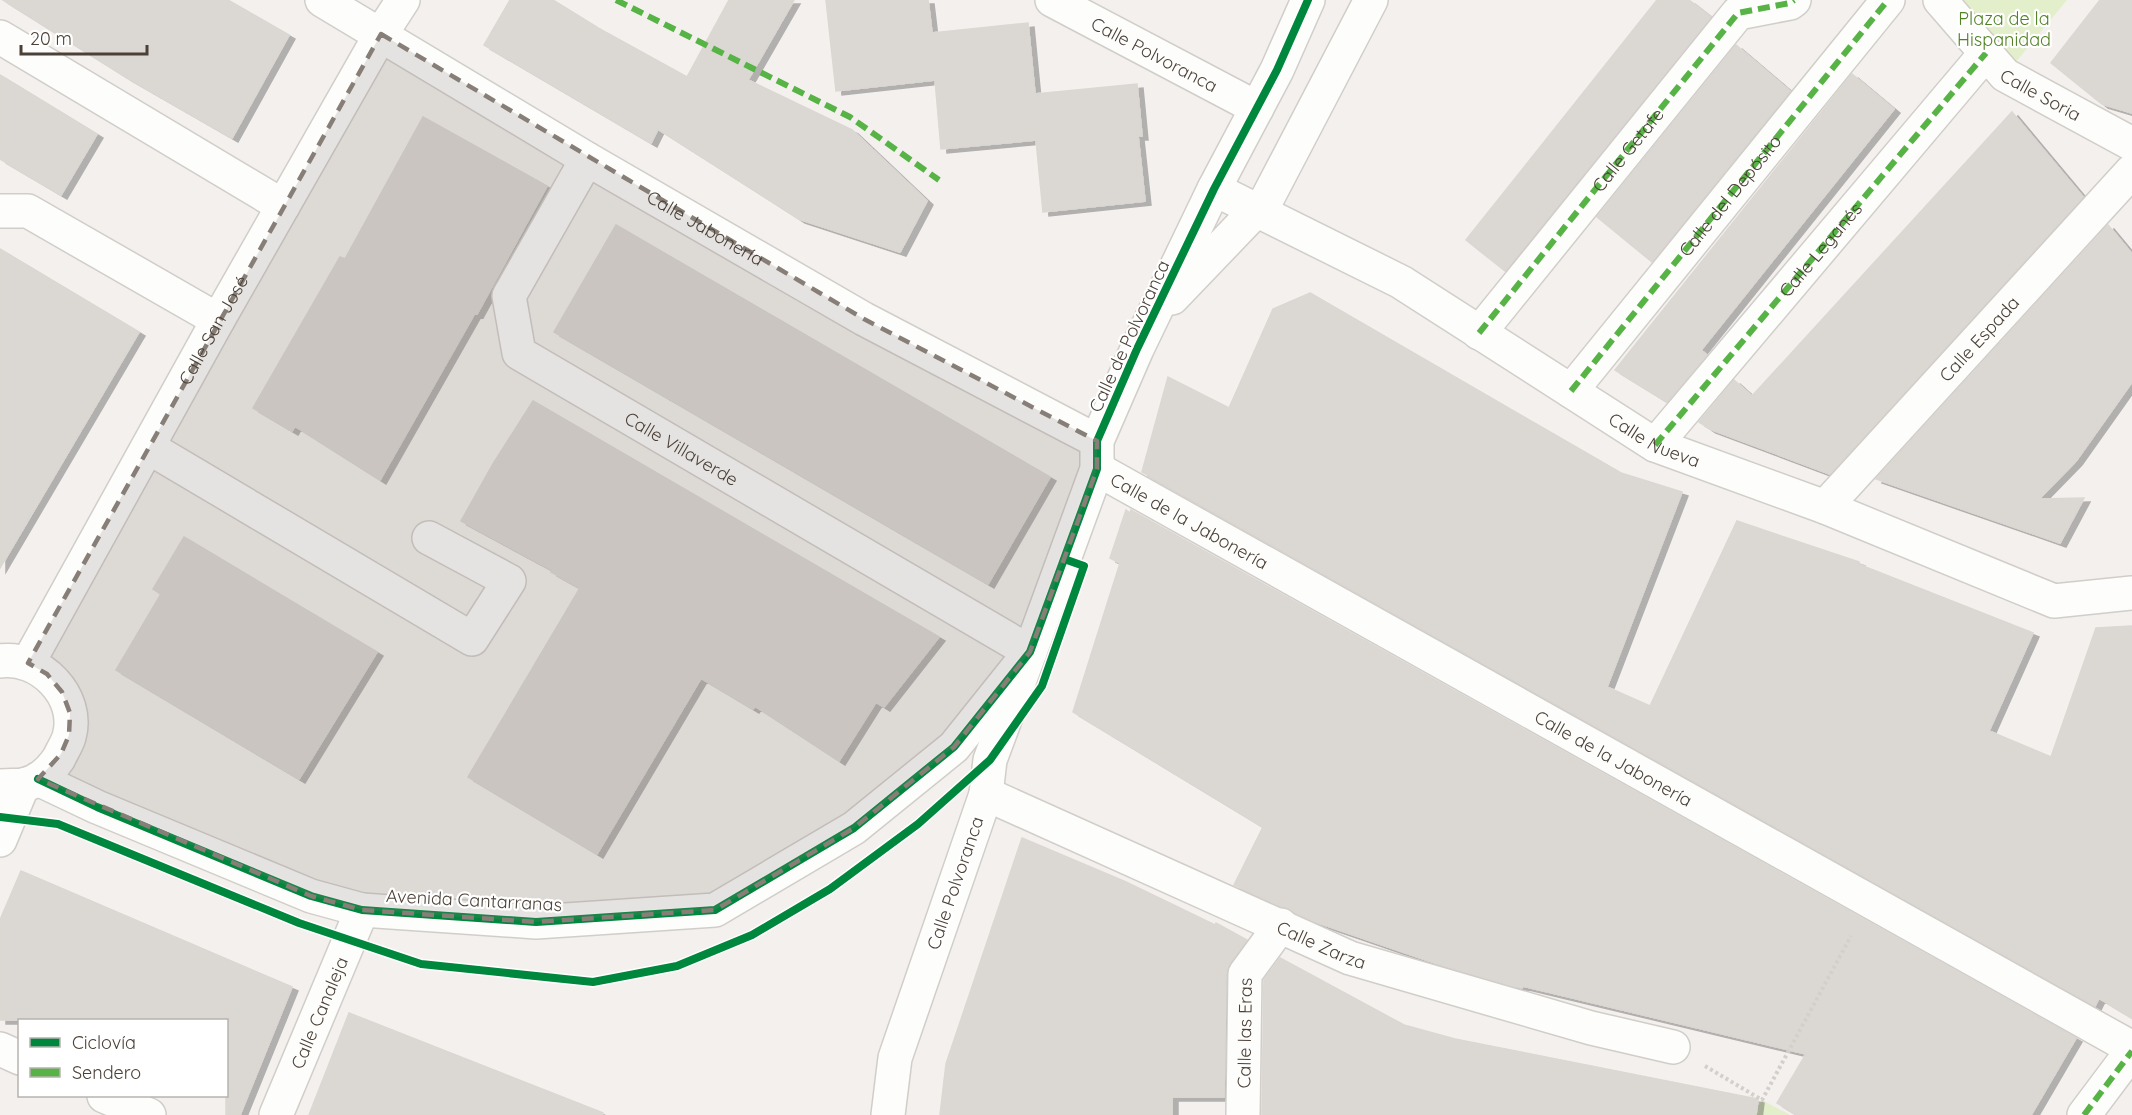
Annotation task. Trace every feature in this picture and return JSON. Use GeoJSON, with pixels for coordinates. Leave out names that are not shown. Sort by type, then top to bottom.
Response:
{"type":"FeatureCollection","features":[{"type":"Feature","properties":{"kind":"street","name":"Calle Jabonería"},"geometry":{"type":"LineString","coordinates":[[322,0],[587,159],[1097,455]]}},
{"type":"Feature","properties":{"kind":"street","name":"Calle San José"},"geometry":{"type":"LineString","coordinates":[[14,662],[147,447],[381,34],[403,0]]}},
{"type":"Feature","properties":{"kind":"street","name":"Calle Polvoranca"},"geometry":{"type":"LineString","coordinates":[[1052,0],[1257,108]]}},
{"type":"Feature","properties":{"kind":"street","name":"Calle de Polvoranca"},"geometry":{"type":"LineString","coordinates":[[954,747],[1030,652],[1097,455],[1137,349],[1308,0]]}},
{"type":"Feature","properties":{"kind":"street","name":"Calle de Polvoranca"},"geometry":{"type":"LineString","coordinates":[[1154,318],[1267,199],[1371,0]]}},
{"type":"Feature","properties":{"kind":"street","name":"Calle Getafe"},"geometry":{"type":"LineString","coordinates":[[1479,333],[1738,13],[1790,3],[1794,0]]}},
{"type":"Feature","properties":{"kind":"street","name":"Calle del Depósito"},"geometry":{"type":"LineString","coordinates":[[1571,392],[1888,0]]}},
{"type":"Feature","properties":{"kind":"street","name":"Calle Soria"},"geometry":{"type":"LineString","coordinates":[[1940,0],[2005,75],[2132,144]]}},
{"type":"Feature","properties":{"kind":"street"},"geometry":{"type":"LineString","coordinates":[[0,37],[283,206]]}},
{"type":"Feature","properties":{"kind":"street","name":"Calle Leganés"},"geometry":{"type":"LineString","coordinates":[[1655,445],[1986,53]]}},
{"type":"Feature","properties":{"kind":"street","name":"Calle Villaverde"},"geometry":{"type":"LineString","coordinates":[[587,159],[509,296],[519,353],[1030,652]]}},
{"type":"Feature","properties":{"kind":"street","name":"Calle Espada"},"geometry":{"type":"LineString","coordinates":[[1825,507],[2132,171]]}},
{"type":"Feature","properties":{"kind":"street","name":"Calle Nueva"},"geometry":{"type":"LineString","coordinates":[[1214,189],[1401,282],[1655,445],[1825,507],[2054,601],[2132,593]]}},
{"type":"Feature","properties":{"kind":"street"},"geometry":{"type":"LineString","coordinates":[[0,211],[28,211],[218,320]]}},
{"type":"Feature","properties":{"kind":"street"},"geometry":{"type":"LineString","coordinates":[[147,447],[472,639],[509,581],[429,538]]}},
{"type":"Feature","properties":{"kind":"street","name":"Calle de la Jabonería"},"geometry":{"type":"LineString","coordinates":[[1097,455],[2132,1050]]}},
{"type":"Feature","properties":{"kind":"street","name":"Calle Polvoranca"},"geometry":{"type":"LineString","coordinates":[[888,1115],[895,1058],[986,794],[990,760],[1030,652]]}},
{"type":"Feature","properties":{"kind":"street"},"geometry":{"type":"LineString","coordinates":[[0,840],[20,783],[51,769],[61,754],[69,735],[70,713],[62,692],[47,674],[14,662]]}},
{"type":"Feature","properties":{"kind":"street","name":"Avenida Cantarranas"},"geometry":{"type":"LineString","coordinates":[[20,783],[97,807],[300,891],[362,910],[536,922],[715,910],[854,828],[954,747]]}},
{"type":"Feature","properties":{"kind":"street","name":"Calle Zarza"},"geometry":{"type":"LineString","coordinates":[[986,794],[1350,958],[1591,1028],[1673,1047]]}},
{"type":"Feature","properties":{"kind":"street","name":"Calle Canaleja"},"geometry":{"type":"LineString","coordinates":[[276,1115],[362,910]]}},
{"type":"Feature","properties":{"kind":"street","name":"Calle las Eras"},"geometry":{"type":"LineString","coordinates":[[1243,1115],[1245,974],[1281,925]]}},
{"type":"Feature","properties":{"kind":"street"},"geometry":{"type":"LineString","coordinates":[[0,1050],[18,1057]]}},
{"type":"Feature","properties":{"kind":"street"},"geometry":{"type":"LineString","coordinates":[[2084,1115],[2132,1050]]}},
{"type":"Feature","properties":{"kind":"street"},"geometry":{"type":"LineString","coordinates":[[108,1097],[149,1115]]}},
{"type":"Feature","properties":{"kind":"path"},"geometry":{"type":"LineString","coordinates":[[1673,1047],[1762,1100],[1870,900]]}},
{"type":"Feature","properties":{"kind":"highlighted area"},"geometry":{"type":"Polygon","coordinates":[[[381,34],[864,319],[1097,441],[1097,469],[1030,652],[954,747],[854,828],[715,910],[536,922],[362,910],[311,896],[38,779],[61,754],[69,735],[70,713],[62,692],[47,674],[28,663],[381,34]]]}},
{"type":"Feature","properties":{"kind":"green space","name":"Plaza de la Hispanidad"},"geometry":{"type":"Polygon","coordinates":[[[1940,0],[2067,0],[2005,75],[1940,0]]]}},
{"type":"Feature","properties":{"kind":"green space"},"geometry":{"type":"Polygon","coordinates":[[[1762,1100],[1790,1115],[1754,1115],[1762,1100]]]}},
{"type":"Feature","properties":{"kind":"building"},"geometry":{"type":"Polygon","coordinates":[[[3,0],[228,0],[289,35],[232,138],[126,77],[3,0]]]}},
{"type":"Feature","properties":{"kind":"building"},"geometry":{"type":"Polygon","coordinates":[[[510,0],[553,0],[598,28],[687,77],[729,0],[794,0],[748,80],[852,130],[927,201],[900,252],[799,219],[658,129],[651,143],[484,45],[510,0]]]}},
{"type":"Feature","properties":{"kind":"building"},"geometry":{"type":"Polygon","coordinates":[[[826,0],[928,0],[932,33],[1028,23],[1035,94],[1137,84],[1142,136],[1138,136],[1145,201],[1043,212],[1036,140],[941,149],[935,80],[836,91],[826,0]]]}},
{"type":"Feature","properties":{"kind":"building"},"geometry":{"type":"Polygon","coordinates":[[[1657,0],[1689,0],[1711,17],[1505,271],[1466,240],[1657,0]]]}},
{"type":"Feature","properties":{"kind":"building"},"geometry":{"type":"Polygon","coordinates":[[[2100,0],[2132,0],[2132,113],[2102,104],[2051,63],[2100,0]]]}},
{"type":"Feature","properties":{"kind":"building"},"geometry":{"type":"Polygon","coordinates":[[[1736,45],[1790,91],[1652,262],[1597,217],[1736,45]]]}},
{"type":"Feature","properties":{"kind":"building"},"geometry":{"type":"Polygon","coordinates":[[[1852,74],[1894,109],[1701,350],[1707,355],[1667,402],[1615,370],[1852,74]]]}},
{"type":"Feature","properties":{"kind":"building"},"geometry":{"type":"Polygon","coordinates":[[[0,75],[97,134],[61,195],[0,159],[0,75]]]}},
{"type":"Feature","properties":{"kind":"building"},"geometry":{"type":"Polygon","coordinates":[[[2012,112],[2083,197],[1830,474],[1710,429],[1699,422],[1734,380],[1752,396],[2012,112]]]}},
{"type":"Feature","properties":{"kind":"building"},"geometry":{"type":"Polygon","coordinates":[[[423,117],[547,186],[477,314],[475,313],[380,480],[295,426],[292,431],[253,408],[340,257],[345,259],[423,117]]]}},
{"type":"Feature","properties":{"kind":"building"},"geometry":{"type":"Polygon","coordinates":[[[616,225],[1050,477],[988,584],[554,332],[616,225]]]}},
{"type":"Feature","properties":{"kind":"building"},"geometry":{"type":"Polygon","coordinates":[[[2108,225],[2132,254],[2132,382],[2076,461],[2039,499],[2084,498],[2060,543],[1876,479],[2108,225]]]}},
{"type":"Feature","properties":{"kind":"building"},"geometry":{"type":"Polygon","coordinates":[[[0,249],[139,332],[0,568],[0,249]]]}},
{"type":"Feature","properties":{"kind":"building"},"geometry":{"type":"Polygon","coordinates":[[[1310,293],[1621,473],[1682,492],[1607,687],[1650,706],[1737,521],[1859,562],[1858,564],[2033,633],[1989,731],[2051,757],[2096,628],[2132,626],[2132,1018],[2099,998],[2095,1006],[1142,472],[1168,377],[1229,408],[1273,309],[1310,293]]]}},
{"type":"Feature","properties":{"kind":"building"},"geometry":{"type":"Polygon","coordinates":[[[533,401],[939,637],[884,707],[876,702],[839,761],[755,706],[753,709],[701,678],[597,854],[468,777],[580,588],[551,572],[552,570],[461,521],[493,464],[533,401]]]}},
{"type":"Feature","properties":{"kind":"building"},"geometry":{"type":"Polygon","coordinates":[[[1126,510],[1130,513],[1131,510],[2076,1038],[2031,1115],[1797,1115],[1777,1103],[1806,1054],[1523,986],[1522,988],[1512,986],[1435,963],[1313,921],[1234,885],[1263,827],[1073,712],[1120,563],[1110,558],[1126,510]]]}},
{"type":"Feature","properties":{"kind":"building"},"geometry":{"type":"Polygon","coordinates":[[[184,537],[377,652],[299,779],[116,670],[161,594],[153,589],[184,537]]]}},
{"type":"Feature","properties":{"kind":"building"},"geometry":{"type":"Polygon","coordinates":[[[1022,838],[1126,882],[1215,925],[1216,923],[1247,940],[1230,963],[1226,974],[1224,1097],[1172,1097],[1172,1115],[940,1115],[946,1064],[1022,838]]]}},
{"type":"Feature","properties":{"kind":"building"},"geometry":{"type":"Polygon","coordinates":[[[21,871],[292,987],[240,1115],[226,1115],[228,1019],[0,1020],[0,920],[21,871]]]}},
{"type":"Feature","properties":{"kind":"building"},"geometry":{"type":"Polygon","coordinates":[[[1280,958],[1404,1025],[1455,1039],[1758,1099],[1756,1115],[1262,1115],[1264,980],[1280,958]]]}},
{"type":"Feature","properties":{"kind":"building"},"geometry":{"type":"Polygon","coordinates":[[[349,1013],[603,1113],[602,1115],[309,1115],[349,1013]]]}},
{"type":"Feature","properties":{"kind":"marked path"},"geometry":{"type":"LineString","coordinates":[[616,0],[850,117],[939,180]]}},
{"type":"Feature","properties":{"kind":"marked path"},"geometry":{"type":"LineString","coordinates":[[1479,333],[1738,13],[1790,3],[1794,0]]}},
{"type":"Feature","properties":{"kind":"marked path"},"geometry":{"type":"LineString","coordinates":[[1571,391],[1888,0]]}},
{"type":"Feature","properties":{"kind":"marked path"},"geometry":{"type":"LineString","coordinates":[[1655,445],[1986,53]]}},
{"type":"Feature","properties":{"kind":"marked path"},"geometry":{"type":"LineString","coordinates":[[2084,1115],[2132,1051]]}},
{"type":"Feature","properties":{"kind":"cycle path"},"geometry":{"type":"LineString","coordinates":[[38,779],[97,807],[311,896],[362,910],[536,922],[715,910],[854,828],[954,747],[1030,652],[1097,469],[1097,441],[1137,349],[1214,189],[1277,70],[1308,0]]}},
{"type":"Feature","properties":{"kind":"cycle path"},"geometry":{"type":"LineString","coordinates":[[0,817],[58,824],[299,923],[421,964],[593,982],[677,966],[752,935],[830,889],[918,824],[990,760],[1042,686],[1084,566],[1064,559]]}}]}
